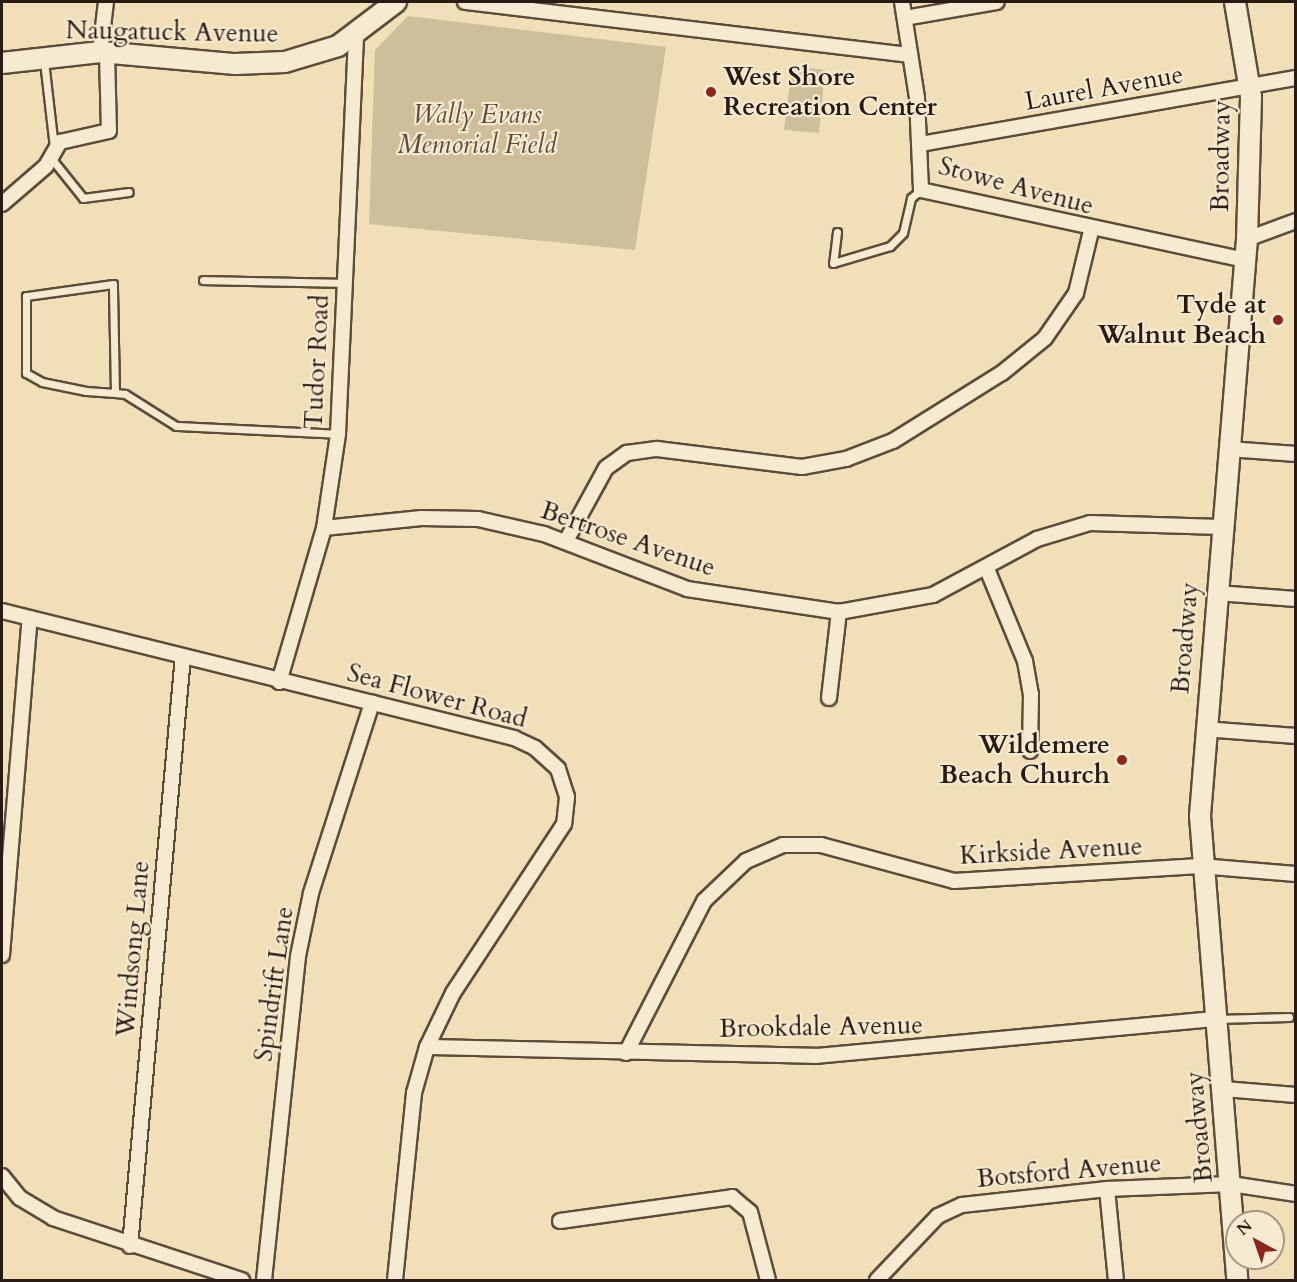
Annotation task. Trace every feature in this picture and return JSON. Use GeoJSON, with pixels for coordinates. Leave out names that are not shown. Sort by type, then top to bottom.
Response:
{"type":"FeatureCollection","features":[{"type":"Feature","properties":{"kind":"street"},"geometry":{"type":"LineString","coordinates":[[2,204],[52,153],[109,131],[103,53],[106,2]]}},
{"type":"Feature","properties":{"kind":"street","name":"Naugatuck Avenue"},"geometry":{"type":"LineString","coordinates":[[2,63],[43,57],[103,53],[260,65],[319,54],[356,36],[396,2]]}},
{"type":"Feature","properties":{"kind":"street"},"geometry":{"type":"LineString","coordinates":[[465,2],[910,55]]}},
{"type":"Feature","properties":{"kind":"street","name":"Stowe Avenue"},"geometry":{"type":"LineString","coordinates":[[902,2],[921,144],[921,190],[1091,231],[1245,260]]}},
{"type":"Feature","properties":{"kind":"street"},"geometry":{"type":"LineString","coordinates":[[905,18],[997,2]]}},
{"type":"Feature","properties":{"kind":"street","name":"Broadway"},"geometry":{"type":"LineString","coordinates":[[1235,2],[1249,87],[1247,239],[1204,729],[1200,866],[1224,1089],[1237,1280]]}},
{"type":"Feature","properties":{"kind":"street","name":"Tudor Road"},"geometry":{"type":"LineString","coordinates":[[279,682],[324,528],[338,434],[356,36]]}},
{"type":"Feature","properties":{"kind":"street","name":"Laurel Avenue"},"geometry":{"type":"LineString","coordinates":[[921,144],[1296,78]]}},
{"type":"Feature","properties":{"kind":"street"},"geometry":{"type":"LineString","coordinates":[[1247,239],[1296,220]]}},
{"type":"Feature","properties":{"kind":"street"},"geometry":{"type":"LineString","coordinates":[[566,541],[606,468],[627,453],[657,449],[802,467],[846,459],[905,434],[1002,373],[1045,338],[1076,293],[1091,231]]}},
{"type":"Feature","properties":{"kind":"street"},"geometry":{"type":"LineString","coordinates":[[1230,449],[1296,454]]}},
{"type":"Feature","properties":{"kind":"street","name":"Bertrose Avenue"},"geometry":{"type":"LineString","coordinates":[[324,528],[448,517],[510,525],[566,541],[687,589],[839,612],[933,595],[987,569],[1037,538],[1090,523],[1221,527]]}},
{"type":"Feature","properties":{"kind":"street"},"geometry":{"type":"LineString","coordinates":[[987,569],[1025,661],[1031,694],[1030,751]]}},
{"type":"Feature","properties":{"kind":"street"},"geometry":{"type":"LineString","coordinates":[[1217,593],[1296,599]]}},
{"type":"Feature","properties":{"kind":"street","name":"Sea Flower Road"},"geometry":{"type":"LineString","coordinates":[[2,611],[528,744],[551,760],[567,790],[565,818],[553,844],[453,993],[427,1047],[414,1093],[395,1281]]}},
{"type":"Feature","properties":{"kind":"street"},"geometry":{"type":"LineString","coordinates":[[829,698],[839,612]]}},
{"type":"Feature","properties":{"kind":"street"},"geometry":{"type":"LineString","coordinates":[[2,955],[30,618]]}},
{"type":"Feature","properties":{"kind":"street","name":"Windsong Lane"},"geometry":{"type":"LineString","coordinates":[[130,1246],[183,656]]}},
{"type":"Feature","properties":{"kind":"street","name":"Spindrift Lane"},"geometry":{"type":"LineString","coordinates":[[264,1281],[298,956],[312,893],[372,703]]}},
{"type":"Feature","properties":{"kind":"street"},"geometry":{"type":"LineString","coordinates":[[1204,729],[1296,736]]}},
{"type":"Feature","properties":{"kind":"street","name":"Kirkside Avenue"},"geometry":{"type":"LineString","coordinates":[[626,1053],[704,901],[731,872],[775,848],[820,844],[954,881],[1200,866],[1296,874]]}},
{"type":"Feature","properties":{"kind":"street","name":"Brookdale Avenue"},"geometry":{"type":"LineString","coordinates":[[427,1047],[626,1053],[904,1052],[1215,1019]]}},
{"type":"Feature","properties":{"kind":"street"},"geometry":{"type":"LineString","coordinates":[[1224,1089],[1296,1095]]}},
{"type":"Feature","properties":{"kind":"street"},"geometry":{"type":"LineString","coordinates":[[2,1176],[35,1210],[130,1246],[242,1281]]}},
{"type":"Feature","properties":{"kind":"street","name":"Botsford Avenue"},"geometry":{"type":"LineString","coordinates":[[878,1281],[938,1216],[953,1207],[1107,1189],[1231,1184],[1296,1194]]}},
{"type":"Feature","properties":{"kind":"street"},"geometry":{"type":"LineString","coordinates":[[1107,1189],[1116,1281]]}},
{"type":"Feature","properties":{"kind":"street"},"geometry":{"type":"LineString","coordinates":[[560,1221],[732,1197],[750,1212],[768,1281]]}},
{"type":"Feature","properties":{"kind":"lane"},"geometry":{"type":"LineString","coordinates":[[43,57],[52,153],[84,198],[129,192]]}},
{"type":"Feature","properties":{"kind":"lane"},"geometry":{"type":"LineString","coordinates":[[837,232],[833,263],[890,246],[906,228],[910,198],[921,190]]}},
{"type":"Feature","properties":{"kind":"lane"},"geometry":{"type":"LineString","coordinates":[[203,280],[345,283]]}},
{"type":"Feature","properties":{"kind":"lane"},"geometry":{"type":"LineString","coordinates":[[115,393],[113,284],[26,296],[26,373],[42,382],[115,393],[176,426],[338,434]]}},
{"type":"Feature","properties":{"kind":"lane"},"geometry":{"type":"LineString","coordinates":[[1215,1019],[1289,1017]]}},
{"type":"Feature","properties":{"kind":"green space","name":"Wally Evans Memorial Field"},"geometry":{"type":"Polygon","coordinates":[[[408,16],[666,47],[635,250],[369,224],[375,50],[408,16]]]}},
{"type":"Feature","properties":{"kind":"green space"},"geometry":{"type":"Polygon","coordinates":[[[792,66],[825,70],[819,133],[784,130],[792,66]]]}},
{"type":"Feature","properties":{"kind":"place","name":"West Shore Recreation Center"},"geometry":{"type":"Point","coordinates":[711,92]}},
{"type":"Feature","properties":{"kind":"place","name":"Tyde at Walnut Beach"},"geometry":{"type":"Point","coordinates":[1278,320]}},
{"type":"Feature","properties":{"kind":"place","name":"Wildemere Beach Church"},"geometry":{"type":"Point","coordinates":[1122,760]}}]}
